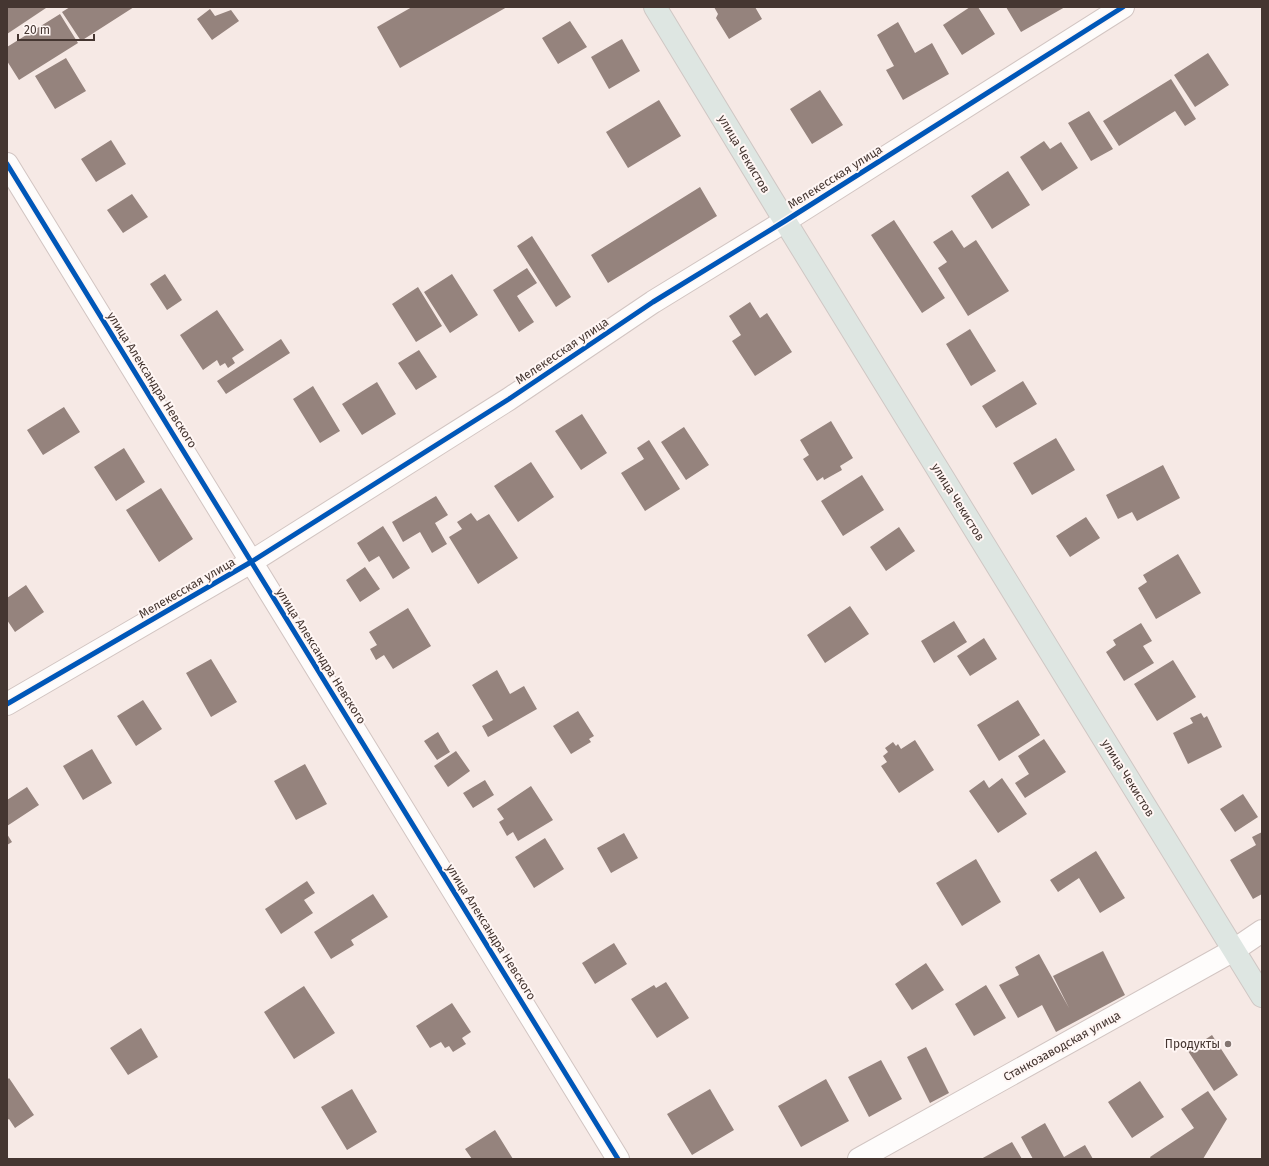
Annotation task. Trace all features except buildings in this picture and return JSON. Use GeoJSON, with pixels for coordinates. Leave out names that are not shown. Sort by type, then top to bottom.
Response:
{"type":"FeatureCollection","features":[{"type":"Feature","properties":{"kind":"main road","name":"улица Чекистов"},"geometry":{"type":"LineString","coordinates":[[655,7],[1262,996]]}},
{"type":"Feature","properties":{"kind":"street","name":"Мелекесская улица"},"geometry":{"type":"LineString","coordinates":[[7,704],[251,562],[509,399],[653,302],[785,221],[1123,7]]}},
{"type":"Feature","properties":{"kind":"street","name":"улица Александра Невского"},"geometry":{"type":"LineString","coordinates":[[7,164],[618,1159]]}},
{"type":"Feature","properties":{"kind":"street","name":"Станкозаводская улица"},"geometry":{"type":"LineString","coordinates":[[860,1159],[1234,950],[1262,931]]}},
{"type":"Feature","properties":{"kind":"cycle path"},"geometry":{"type":"LineString","coordinates":[[7,704],[251,562],[509,399],[653,302],[785,221],[1123,7]]}},
{"type":"Feature","properties":{"kind":"cycle path"},"geometry":{"type":"LineString","coordinates":[[7,164],[618,1159]]}},
{"type":"Feature","properties":{"kind":"place","name":"Продукты"},"geometry":{"type":"Point","coordinates":[1228,1044]}}]}
